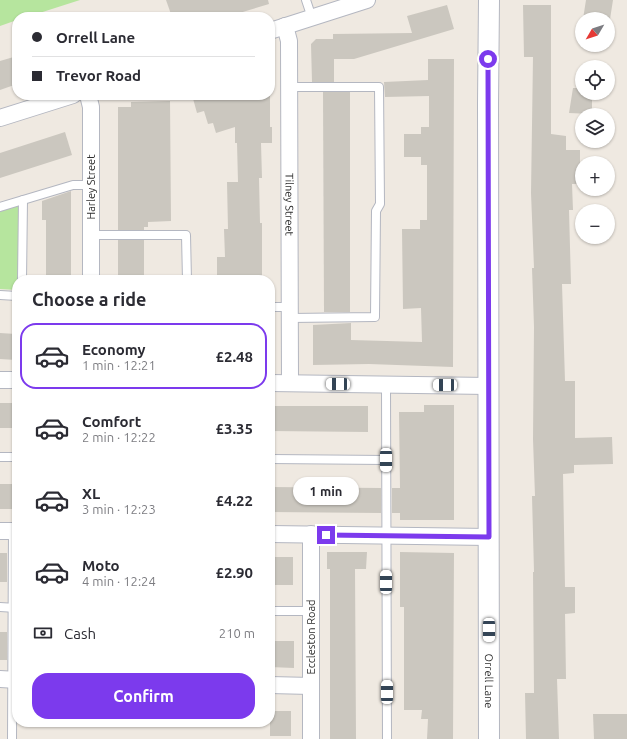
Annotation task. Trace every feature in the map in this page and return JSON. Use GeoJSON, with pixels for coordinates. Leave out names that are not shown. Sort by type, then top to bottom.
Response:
{"type":"FeatureCollection","features":[{"type":"Feature","properties":{"kind":"street"},"geometry":{"type":"LineString","coordinates":[[277,29],[367,0]]}},
{"type":"Feature","properties":{"kind":"street","name":"Orrell Lane"},"geometry":{"type":"LineString","coordinates":[[489,0],[490,739]]}},
{"type":"Feature","properties":{"kind":"street","name":"Tilney Street"},"geometry":{"type":"LineString","coordinates":[[277,29],[289,41],[290,384]]}},
{"type":"Feature","properties":{"kind":"street"},"geometry":{"type":"LineString","coordinates":[[0,118],[57,100]]}},
{"type":"Feature","properties":{"kind":"street","name":"Harley Street"},"geometry":{"type":"LineString","coordinates":[[89,100],[91,107],[91,275]]}},
{"type":"Feature","properties":{"kind":"street"},"geometry":{"type":"LineString","coordinates":[[0,380],[12,380]]}},
{"type":"Feature","properties":{"kind":"street"},"geometry":{"type":"LineString","coordinates":[[275,383],[489,386]]}},
{"type":"Feature","properties":{"kind":"street"},"geometry":{"type":"LineString","coordinates":[[275,534],[489,537]]}},
{"type":"Feature","properties":{"kind":"street","name":"Eccleston Road"},"geometry":{"type":"LineString","coordinates":[[311,534],[311,739]]}},
{"type":"Feature","properties":{"kind":"street"},"geometry":{"type":"LineString","coordinates":[[275,685],[311,686]]}},
{"type":"Feature","properties":{"kind":"lane"},"geometry":{"type":"LineString","coordinates":[[306,0],[312,18]]}},
{"type":"Feature","properties":{"kind":"lane"},"geometry":{"type":"LineString","coordinates":[[275,308],[290,313],[375,317],[376,211],[380,204],[379,86],[289,87]]}},
{"type":"Feature","properties":{"kind":"lane"},"geometry":{"type":"LineString","coordinates":[[0,207],[73,185],[91,185]]}},
{"type":"Feature","properties":{"kind":"lane"},"geometry":{"type":"LineString","coordinates":[[22,275],[23,200]]}},
{"type":"Feature","properties":{"kind":"lane"},"geometry":{"type":"LineString","coordinates":[[91,235],[186,235],[187,275]]}},
{"type":"Feature","properties":{"kind":"lane"},"geometry":{"type":"LineString","coordinates":[[0,295],[12,296]]}},
{"type":"Feature","properties":{"kind":"lane"},"geometry":{"type":"LineString","coordinates":[[386,385],[387,739]]}},
{"type":"Feature","properties":{"kind":"lane"},"geometry":{"type":"LineString","coordinates":[[0,457],[12,457]]}},
{"type":"Feature","properties":{"kind":"lane"},"geometry":{"type":"LineString","coordinates":[[275,459],[386,460]]}},
{"type":"Feature","properties":{"kind":"lane"},"geometry":{"type":"LineString","coordinates":[[10,531],[12,562]]}},
{"type":"Feature","properties":{"kind":"lane"},"geometry":{"type":"LineString","coordinates":[[0,608],[12,608]]}},
{"type":"Feature","properties":{"kind":"lane"},"geometry":{"type":"LineString","coordinates":[[275,611],[311,612]]}},
{"type":"Feature","properties":{"kind":"lane"},"geometry":{"type":"LineString","coordinates":[[12,651],[10,679],[12,739]]}},
{"type":"Feature","properties":{"kind":"green space"},"geometry":{"type":"Polygon","coordinates":[[[0,0],[80,0],[43,12],[12,12],[12,22],[0,26],[0,0]]]}},
{"type":"Feature","properties":{"kind":"green space"},"geometry":{"type":"Polygon","coordinates":[[[20,204],[20,275],[12,275],[12,290],[0,289],[0,210],[20,204]]]}},
{"type":"Feature","properties":{"kind":"building"},"geometry":{"type":"Polygon","coordinates":[[[166,0],[268,0],[269,4],[243,12],[170,12],[166,0]]]}},
{"type":"Feature","properties":{"kind":"building"},"geometry":{"type":"Polygon","coordinates":[[[586,0],[613,0],[611,12],[584,12],[586,0]]]}},
{"type":"Feature","properties":{"kind":"building"},"geometry":{"type":"Polygon","coordinates":[[[447,5],[454,29],[354,59],[334,59],[334,82],[312,82],[311,44],[316,39],[333,39],[333,34],[412,33],[407,16],[447,5]]]}},
{"type":"Feature","properties":{"kind":"building"},"geometry":{"type":"Polygon","coordinates":[[[523,5],[551,5],[551,134],[566,136],[566,150],[580,150],[580,156],[575,156],[575,184],[572,184],[573,210],[569,210],[571,284],[562,284],[565,381],[575,381],[575,438],[612,437],[613,464],[574,465],[574,473],[563,474],[565,587],[575,587],[575,613],[565,614],[566,679],[557,679],[559,739],[526,739],[525,693],[534,693],[534,572],[532,496],[535,496],[533,439],[534,327],[532,268],[534,268],[531,193],[533,57],[524,57],[523,5]]]}},
{"type":"Feature","properties":{"kind":"building"},"geometry":{"type":"Polygon","coordinates":[[[12,57],[12,86],[0,90],[0,61],[12,57]]]}},
{"type":"Feature","properties":{"kind":"building"},"geometry":{"type":"Polygon","coordinates":[[[428,59],[454,59],[453,367],[369,364],[313,365],[313,325],[351,323],[351,340],[422,342],[421,308],[403,309],[402,229],[420,229],[420,220],[427,220],[427,165],[421,165],[421,157],[404,157],[404,134],[421,134],[421,127],[429,127],[429,96],[385,97],[384,82],[428,80],[428,59]]]}},
{"type":"Feature","properties":{"kind":"building"},"geometry":{"type":"Polygon","coordinates":[[[573,88],[575,88],[575,100],[592,100],[592,108],[575,108],[575,113],[569,113],[573,88]]]}},
{"type":"Feature","properties":{"kind":"building"},"geometry":{"type":"Polygon","coordinates":[[[323,92],[350,92],[350,312],[324,312],[323,92]]]}},
{"type":"Feature","properties":{"kind":"building"},"geometry":{"type":"Polygon","coordinates":[[[193,100],[270,100],[270,127],[272,127],[272,143],[261,143],[262,178],[259,178],[260,223],[262,223],[262,275],[217,275],[217,257],[225,257],[224,229],[228,229],[227,182],[238,182],[237,143],[235,143],[235,127],[216,133],[213,123],[208,124],[204,111],[197,113],[193,100]]]}},
{"type":"Feature","properties":{"kind":"building"},"geometry":{"type":"Polygon","coordinates":[[[170,101],[171,221],[148,222],[148,227],[144,227],[144,230],[118,230],[118,107],[131,107],[131,102],[170,101]]]}},
{"type":"Feature","properties":{"kind":"building"},"geometry":{"type":"Polygon","coordinates":[[[65,132],[72,155],[0,178],[0,153],[65,132]]]}},
{"type":"Feature","properties":{"kind":"building"},"geometry":{"type":"Polygon","coordinates":[[[71,191],[71,275],[46,275],[46,220],[42,220],[42,201],[71,191]]]}},
{"type":"Feature","properties":{"kind":"building"},"geometry":{"type":"Polygon","coordinates":[[[118,240],[144,240],[144,275],[118,275],[118,240]]]}},
{"type":"Feature","properties":{"kind":"building"},"geometry":{"type":"Polygon","coordinates":[[[0,333],[12,334],[12,360],[0,359],[0,333]]]}},
{"type":"Feature","properties":{"kind":"building"},"geometry":{"type":"Polygon","coordinates":[[[0,403],[12,403],[12,428],[0,428],[0,403]]]}},
{"type":"Feature","properties":{"kind":"building"},"geometry":{"type":"Polygon","coordinates":[[[424,405],[454,405],[454,520],[400,520],[400,513],[392,513],[392,488],[400,488],[399,412],[424,412],[424,405]]]}},
{"type":"Feature","properties":{"kind":"building"},"geometry":{"type":"Polygon","coordinates":[[[275,406],[368,406],[368,432],[275,431],[275,406]]]}},
{"type":"Feature","properties":{"kind":"building"},"geometry":{"type":"Polygon","coordinates":[[[0,484],[12,484],[12,509],[0,509],[0,484]]]}},
{"type":"Feature","properties":{"kind":"building"},"geometry":{"type":"Polygon","coordinates":[[[275,487],[381,488],[381,513],[275,512],[275,487]]]}},
{"type":"Feature","properties":{"kind":"building"},"geometry":{"type":"Polygon","coordinates":[[[327,552],[367,552],[366,569],[355,569],[356,739],[330,739],[330,569],[327,569],[327,552]]]}},
{"type":"Feature","properties":{"kind":"building"},"geometry":{"type":"Polygon","coordinates":[[[400,552],[454,553],[453,739],[427,739],[428,719],[421,719],[422,710],[404,710],[404,607],[400,607],[400,552]]]}},
{"type":"Feature","properties":{"kind":"building"},"geometry":{"type":"Polygon","coordinates":[[[0,553],[7,553],[7,582],[0,582],[0,553]]]}},
{"type":"Feature","properties":{"kind":"building"},"geometry":{"type":"Polygon","coordinates":[[[275,557],[293,557],[293,585],[275,585],[275,557]]]}},
{"type":"Feature","properties":{"kind":"building"},"geometry":{"type":"Polygon","coordinates":[[[0,632],[7,632],[7,660],[0,660],[0,632]]]}},
{"type":"Feature","properties":{"kind":"building"},"geometry":{"type":"Polygon","coordinates":[[[275,641],[294,641],[294,668],[275,667],[275,641]]]}},
{"type":"Feature","properties":{"kind":"building"},"geometry":{"type":"Polygon","coordinates":[[[275,711],[291,711],[291,736],[270,736],[270,727],[275,727],[275,711]]]}},
{"type":"Feature","properties":{"kind":"building"},"geometry":{"type":"Polygon","coordinates":[[[593,714],[627,714],[627,739],[594,739],[593,714]]]}},
{"type":"Feature","properties":{"kind":"route"},"geometry":{"type":"LineString","coordinates":[[326,535],[489,537],[488,59]]}}]}
